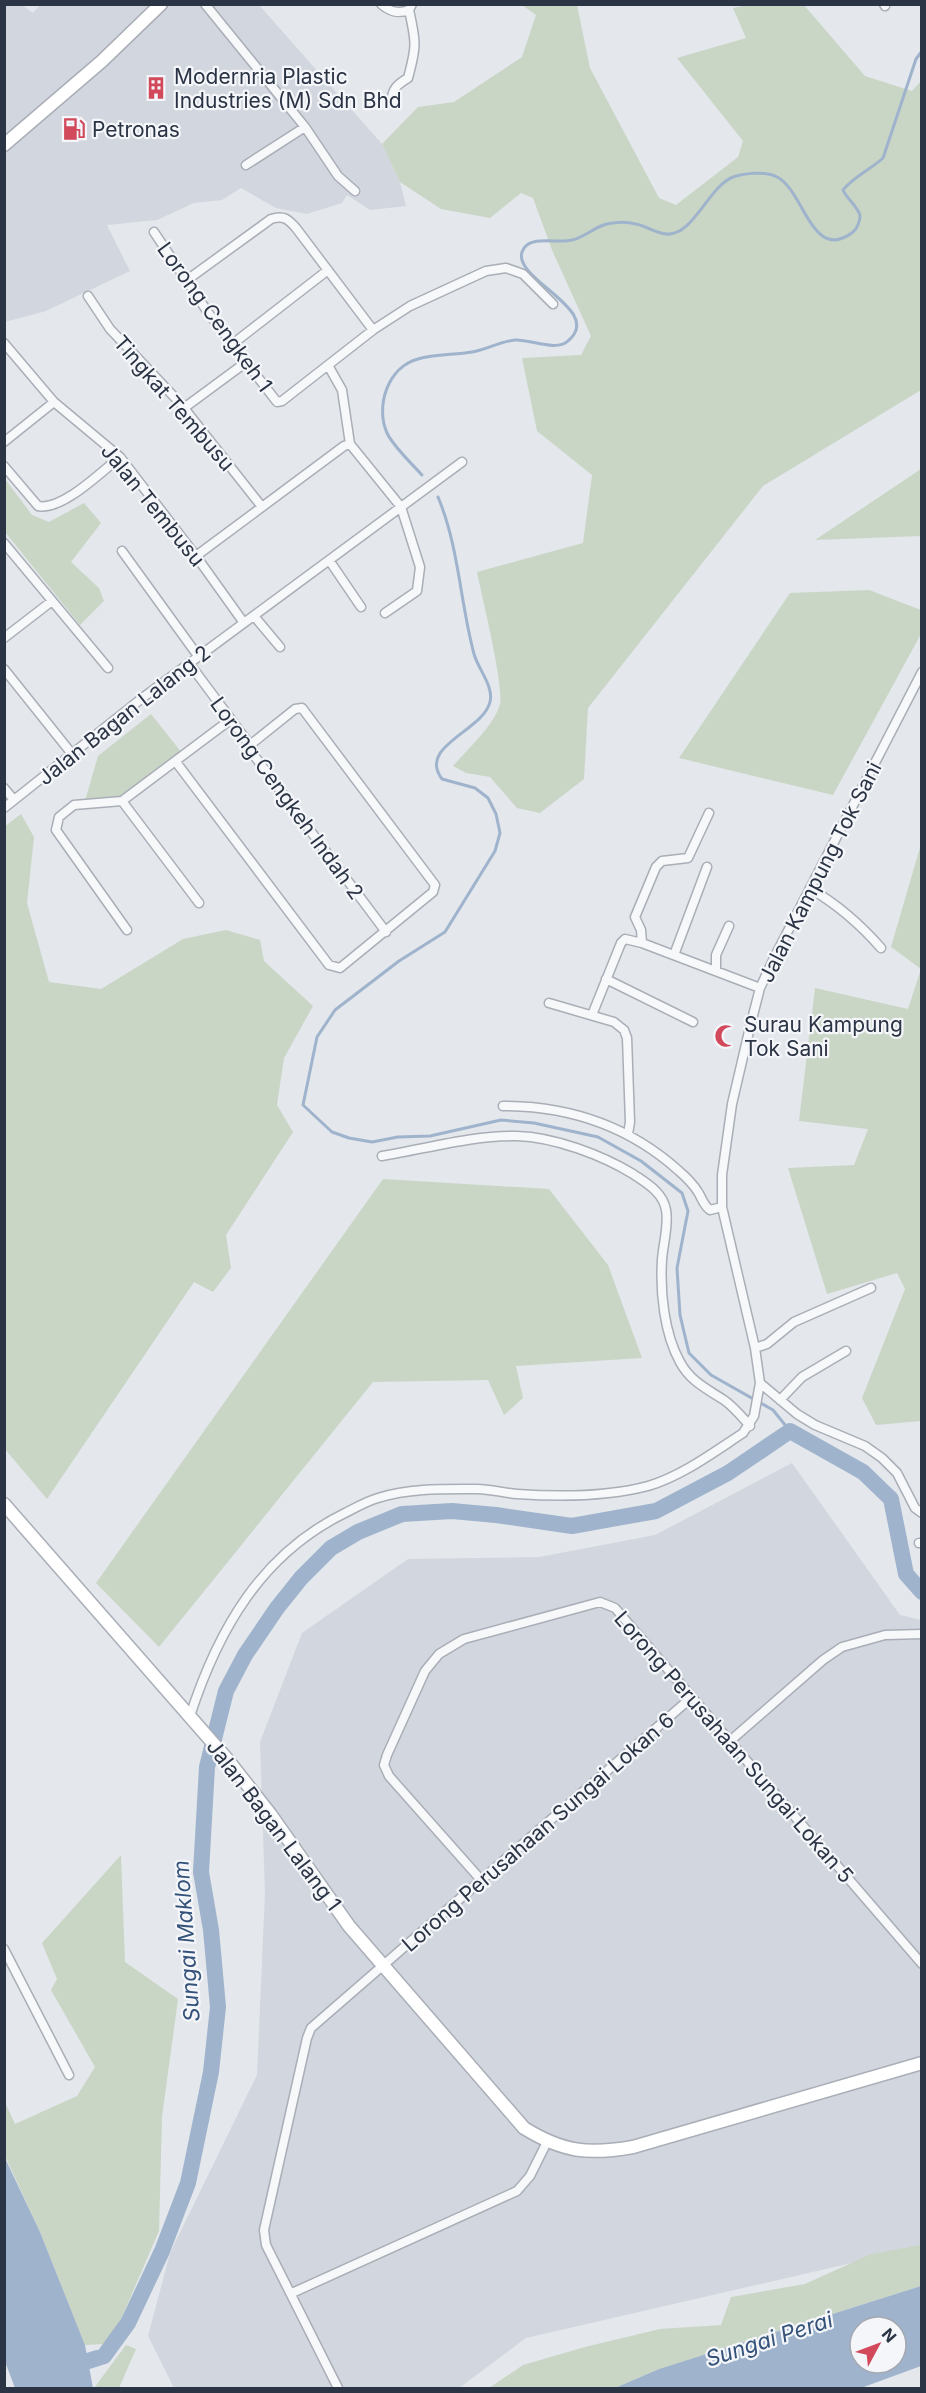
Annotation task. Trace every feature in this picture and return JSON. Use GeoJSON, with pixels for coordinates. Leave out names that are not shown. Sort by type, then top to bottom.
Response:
{"type":"FeatureCollection","features":[{"type":"Feature","properties":{"kind":"main road"},"geometry":{"type":"LineString","coordinates":[[4,145],[102,61],[162,4]]}},
{"type":"Feature","properties":{"kind":"main road","name":"Jalan Bagan Lalang 1"},"geometry":{"type":"LineString","coordinates":[[4,1504],[226,1759],[266,1808],[349,1926],[383,1967],[524,2128],[547,2142],[570,2150],[610,2151],[633,2148],[921,2062]]}},
{"type":"Feature","properties":{"kind":"street"},"geometry":{"type":"LineString","coordinates":[[205,4],[305,127],[338,176],[355,190]]}},
{"type":"Feature","properties":{"kind":"street"},"geometry":{"type":"LineString","coordinates":[[381,4],[387,9],[400,13],[410,7],[416,35],[408,78],[398,84],[392,93],[392,102]]}},
{"type":"Feature","properties":{"kind":"street"},"geometry":{"type":"LineString","coordinates":[[246,165],[305,127]]}},
{"type":"Feature","properties":{"kind":"street"},"geometry":{"type":"LineString","coordinates":[[187,280],[272,219],[282,217],[288,219],[373,330]]}},
{"type":"Feature","properties":{"kind":"street","name":"Lorong Cengkeh 1"},"geometry":{"type":"LineString","coordinates":[[154,232],[245,363],[277,402],[282,401],[328,367]]}},
{"type":"Feature","properties":{"kind":"street"},"geometry":{"type":"LineString","coordinates":[[385,613],[417,591],[420,567],[401,507],[350,444],[342,390],[328,367],[373,330],[410,306],[486,271],[506,268],[523,274],[553,304]]}},
{"type":"Feature","properties":{"kind":"street"},"geometry":{"type":"LineString","coordinates":[[239,339],[328,270]]}},
{"type":"Feature","properties":{"kind":"street","name":"Tingkat Tembusu"},"geometry":{"type":"LineString","coordinates":[[88,296],[110,329],[184,408],[262,507]]}},
{"type":"Feature","properties":{"kind":"street","name":"Jalan Tembusu"},"geometry":{"type":"LineString","coordinates":[[4,343],[54,402],[120,458],[196,556],[244,623]]}},
{"type":"Feature","properties":{"kind":"street"},"geometry":{"type":"LineString","coordinates":[[184,408],[245,363]]}},
{"type":"Feature","properties":{"kind":"street"},"geometry":{"type":"LineString","coordinates":[[4,442],[54,402]]}},
{"type":"Feature","properties":{"kind":"street"},"geometry":{"type":"LineString","coordinates":[[196,556],[344,446],[350,444]]}},
{"type":"Feature","properties":{"kind":"street"},"geometry":{"type":"LineString","coordinates":[[4,466],[38,506],[45,507],[60,503],[120,458]]}},
{"type":"Feature","properties":{"kind":"street","name":"Jalan Bagan Lalang 2"},"geometry":{"type":"LineString","coordinates":[[4,808],[189,663],[462,462]]}},
{"type":"Feature","properties":{"kind":"street"},"geometry":{"type":"LineString","coordinates":[[4,543],[108,668]]}},
{"type":"Feature","properties":{"kind":"street"},"geometry":{"type":"LineString","coordinates":[[122,551],[198,657]]}},
{"type":"Feature","properties":{"kind":"street"},"geometry":{"type":"LineString","coordinates":[[329,560],[361,607]]}},
{"type":"Feature","properties":{"kind":"street"},"geometry":{"type":"LineString","coordinates":[[4,638],[52,600]]}},
{"type":"Feature","properties":{"kind":"street"},"geometry":{"type":"LineString","coordinates":[[254,616],[280,647]]}},
{"type":"Feature","properties":{"kind":"street","name":"Lorong Cengkeh Indah 2"},"geometry":{"type":"LineString","coordinates":[[189,663],[250,745],[253,754],[386,932]]}},
{"type":"Feature","properties":{"kind":"street"},"geometry":{"type":"LineString","coordinates":[[4,669],[72,754]]}},
{"type":"Feature","properties":{"kind":"street","name":"Jalan Kampung Tok Sani"},"geometry":{"type":"LineString","coordinates":[[750,1426],[759,1385],[755,1348],[722,1207],[722,1175],[732,1104],[760,988],[921,672]]}},
{"type":"Feature","properties":{"kind":"street"},"geometry":{"type":"LineString","coordinates":[[176,762],[329,965],[337,969],[344,966],[386,932],[435,889],[431,878],[302,708],[295,709],[250,745]]}},
{"type":"Feature","properties":{"kind":"street"},"geometry":{"type":"LineString","coordinates":[[127,930],[56,830],[59,818],[74,805],[122,801],[230,720]]}},
{"type":"Feature","properties":{"kind":"street"},"geometry":{"type":"LineString","coordinates":[[4,788],[14,800]]}},
{"type":"Feature","properties":{"kind":"street"},"geometry":{"type":"LineString","coordinates":[[122,801],[199,903]]}},
{"type":"Feature","properties":{"kind":"street"},"geometry":{"type":"LineString","coordinates":[[642,943],[641,930],[634,917],[656,867],[662,861],[688,858],[709,813]]}},
{"type":"Feature","properties":{"kind":"street"},"geometry":{"type":"LineString","coordinates":[[674,955],[707,867]]}},
{"type":"Feature","properties":{"kind":"street"},"geometry":{"type":"LineString","coordinates":[[811,889],[835,904],[862,926],[881,948]]}},
{"type":"Feature","properties":{"kind":"street"},"geometry":{"type":"LineString","coordinates":[[716,971],[716,955],[729,926]]}},
{"type":"Feature","properties":{"kind":"street"},"geometry":{"type":"LineString","coordinates":[[591,1015],[625,939],[642,943],[760,988]]}},
{"type":"Feature","properties":{"kind":"street"},"geometry":{"type":"LineString","coordinates":[[606,979],[693,1023]]}},
{"type":"Feature","properties":{"kind":"street"},"geometry":{"type":"LineString","coordinates":[[549,1003],[614,1022],[624,1030],[627,1038],[630,1122],[628,1134]]}},
{"type":"Feature","properties":{"kind":"street"},"geometry":{"type":"LineString","coordinates":[[503,1106],[552,1109],[607,1124],[628,1134],[666,1160],[698,1192],[705,1207],[710,1210],[722,1207]]}},
{"type":"Feature","properties":{"kind":"street"},"geometry":{"type":"LineString","coordinates":[[191,1718],[198,1690],[212,1658],[249,1592],[286,1550],[326,1523],[376,1498],[417,1490],[480,1489],[565,1496],[618,1492],[650,1485],[684,1470],[743,1433],[750,1426],[724,1401],[707,1391],[688,1375],[679,1360],[669,1333],[663,1305],[662,1262],[666,1209],[652,1186],[596,1154],[535,1138],[517,1136],[463,1141],[382,1156]]}},
{"type":"Feature","properties":{"kind":"street"},"geometry":{"type":"LineString","coordinates":[[755,1348],[767,1344],[794,1322],[871,1288]]}},
{"type":"Feature","properties":{"kind":"street"},"geometry":{"type":"LineString","coordinates":[[780,1400],[802,1377],[846,1351]]}},
{"type":"Feature","properties":{"kind":"street"},"geometry":{"type":"LineString","coordinates":[[759,1385],[815,1425],[865,1446],[882,1458],[897,1473],[915,1508],[921,1513]]}},
{"type":"Feature","properties":{"kind":"street","name":"Lorong Perusahaan Sungai Lokan 5"},"geometry":{"type":"LineString","coordinates":[[482,1881],[389,1776],[384,1765],[425,1671],[439,1654],[464,1639],[600,1602],[615,1608],[921,1964]]}},
{"type":"Feature","properties":{"kind":"street"},"geometry":{"type":"LineString","coordinates":[[730,1741],[823,1660],[842,1647],[885,1635],[921,1634]]}},
{"type":"Feature","properties":{"kind":"street","name":"Lorong Perusahaan Sungai Lokan 6"},"geometry":{"type":"LineString","coordinates":[[338,2388],[266,2244],[264,2230],[311,2028],[692,1697]]}},
{"type":"Feature","properties":{"kind":"street"},"geometry":{"type":"LineString","coordinates":[[4,1949],[69,2075]]}},
{"type":"Feature","properties":{"kind":"street"},"geometry":{"type":"LineString","coordinates":[[292,2294],[517,2191],[530,2176],[547,2142]]}},
{"type":"Feature","properties":{"kind":"shaded area"},"geometry":{"type":"Polygon","coordinates":[[[41,4],[259,5],[382,144],[400,182],[406,206],[370,210],[347,195],[342,203],[307,214],[276,208],[241,188],[222,200],[194,203],[157,220],[107,225],[130,271],[46,311],[5,322],[5,5],[22,5],[33,13],[41,4]]]}},
{"type":"Feature","properties":{"kind":"shaded area"},"geometry":{"type":"Polygon","coordinates":[[[792,1463],[900,1615],[921,1620],[921,2247],[526,2338],[459,2388],[174,2388],[148,2336],[170,2253],[257,2075],[265,1893],[260,1742],[302,1633],[408,1559],[539,1557],[655,1535],[792,1463]]]}},
{"type":"Feature","properties":{"kind":"green space"},"geometry":{"type":"Polygon","coordinates":[[[522,5],[577,5],[590,68],[659,198],[676,205],[738,157],[743,141],[677,58],[746,38],[733,8],[747,5],[804,5],[865,76],[912,91],[922,80],[921,390],[763,486],[588,708],[584,779],[540,813],[517,808],[490,777],[466,773],[453,766],[487,728],[500,704],[496,660],[477,572],[583,543],[592,475],[537,431],[522,358],[581,355],[591,336],[552,250],[533,198],[521,193],[490,218],[441,209],[400,182],[382,144],[418,107],[454,102],[522,57],[536,15],[522,5]]]}},
{"type":"Feature","properties":{"kind":"green space"},"geometry":{"type":"Polygon","coordinates":[[[921,469],[921,536],[815,540],[921,469]]]}},
{"type":"Feature","properties":{"kind":"green space"},"geometry":{"type":"Polygon","coordinates":[[[5,479],[32,515],[49,522],[84,503],[101,523],[71,562],[99,588],[104,601],[80,625],[5,532],[5,479]]]}},
{"type":"Feature","properties":{"kind":"green space"},"geometry":{"type":"Polygon","coordinates":[[[869,590],[921,610],[921,634],[833,795],[679,758],[790,593],[869,590]]]}},
{"type":"Feature","properties":{"kind":"green space"},"geometry":{"type":"Polygon","coordinates":[[[151,714],[182,753],[122,798],[85,801],[98,756],[151,714]]]}},
{"type":"Feature","properties":{"kind":"green space"},"geometry":{"type":"Polygon","coordinates":[[[21,814],[34,837],[27,903],[49,982],[101,989],[183,939],[226,930],[260,940],[264,961],[313,1006],[284,1058],[277,1105],[293,1132],[226,1235],[231,1268],[213,1292],[194,1282],[47,1499],[4,1448],[4,827],[21,814]]]}},
{"type":"Feature","properties":{"kind":"green space"},"geometry":{"type":"Polygon","coordinates":[[[921,844],[921,969],[891,947],[921,844]]]}},
{"type":"Feature","properties":{"kind":"green space"},"geometry":{"type":"Polygon","coordinates":[[[921,969],[921,1421],[876,1425],[862,1398],[905,1289],[897,1273],[827,1294],[788,1168],[854,1165],[868,1129],[799,1121],[815,988],[908,1009],[921,969]]]}},
{"type":"Feature","properties":{"kind":"green space"},"geometry":{"type":"Polygon","coordinates":[[[383,1179],[549,1189],[608,1265],[642,1358],[516,1366],[523,1398],[504,1415],[488,1380],[373,1382],[159,1647],[96,1583],[383,1179]]]}},
{"type":"Feature","properties":{"kind":"green space"},"geometry":{"type":"Polygon","coordinates":[[[121,1855],[125,1962],[178,1999],[162,2117],[159,2231],[118,2326],[104,2344],[85,2345],[40,2232],[5,2156],[4,2100],[15,2124],[77,2096],[95,2067],[51,1990],[57,1979],[42,1943],[121,1855]]]}},
{"type":"Feature","properties":{"kind":"green space"},"geometry":{"type":"Polygon","coordinates":[[[921,2245],[921,2286],[659,2369],[615,2388],[489,2388],[523,2365],[585,2347],[660,2329],[721,2325],[731,2297],[805,2284],[871,2254],[921,2245]]]}},
{"type":"Feature","properties":{"kind":"green space"},"geometry":{"type":"Polygon","coordinates":[[[126,2345],[136,2349],[119,2388],[94,2388],[126,2345]]]}},
{"type":"Feature","properties":{"kind":"water"},"geometry":{"type":"Polygon","coordinates":[[[4,2156],[40,2232],[85,2345],[93,2388],[15,2388],[4,2359],[4,2156]]]}},
{"type":"Feature","properties":{"kind":"water","name":"Sungai Perai"},"geometry":{"type":"Polygon","coordinates":[[[921,2286],[921,2366],[908,2371],[908,2315],[848,2315],[848,2375],[896,2375],[861,2388],[615,2388],[659,2369],[921,2286]]]}},
{"type":"Feature","properties":{"kind":"waterway"},"geometry":{"type":"LineString","coordinates":[[422,475],[394,444],[387,433],[384,422],[383,411],[387,389],[399,370],[418,359],[477,351],[515,340],[550,345],[563,344],[568,341],[576,329],[575,318],[567,307],[523,263],[522,252],[525,246],[537,241],[572,240],[603,225],[624,222],[666,234],[676,233],[692,220],[724,182],[743,174],[755,173],[777,177],[786,184],[818,232],[828,239],[839,239],[853,232],[860,218],[843,190],[883,158],[916,59],[922,51]]}},
{"type":"Feature","properties":{"kind":"waterway"},"geometry":{"type":"LineString","coordinates":[[438,497],[451,535],[474,654],[491,696],[485,712],[476,722],[444,748],[438,757],[437,767],[442,779],[475,788],[488,798],[496,814],[500,833],[495,851],[445,932],[399,961],[335,1010],[317,1037],[303,1105],[332,1132],[372,1142],[398,1137],[430,1136],[501,1120],[534,1123],[598,1137],[641,1161],[682,1193],[688,1211],[677,1268],[680,1315],[689,1353],[711,1375],[773,1410],[790,1431]]}},
{"type":"Feature","properties":{"kind":"waterway","name":"Sungai Maklom"},"geometry":{"type":"LineString","coordinates":[[65,2361],[88,2361],[104,2356],[128,2323],[162,2251],[188,2183],[211,2072],[218,2007],[211,1930],[201,1872],[207,1767],[226,1691],[245,1655],[301,1578],[331,1548],[358,1532],[402,1514],[452,1511],[572,1526],[656,1511],[728,1473],[790,1431],[863,1472],[891,1499],[906,1574],[922,1592]]}},
{"type":"Feature","properties":{"kind":"place","name":"Modernria Plastic Industries (M) Sdn Bhd"},"geometry":{"type":"Point","coordinates":[156,88]}},
{"type":"Feature","properties":{"kind":"place","name":"Petronas"},"geometry":{"type":"Point","coordinates":[74,129]}},
{"type":"Feature","properties":{"kind":"place","name":"Surau Kampung Tok Sani"},"geometry":{"type":"Point","coordinates":[726,1036]}}]}
